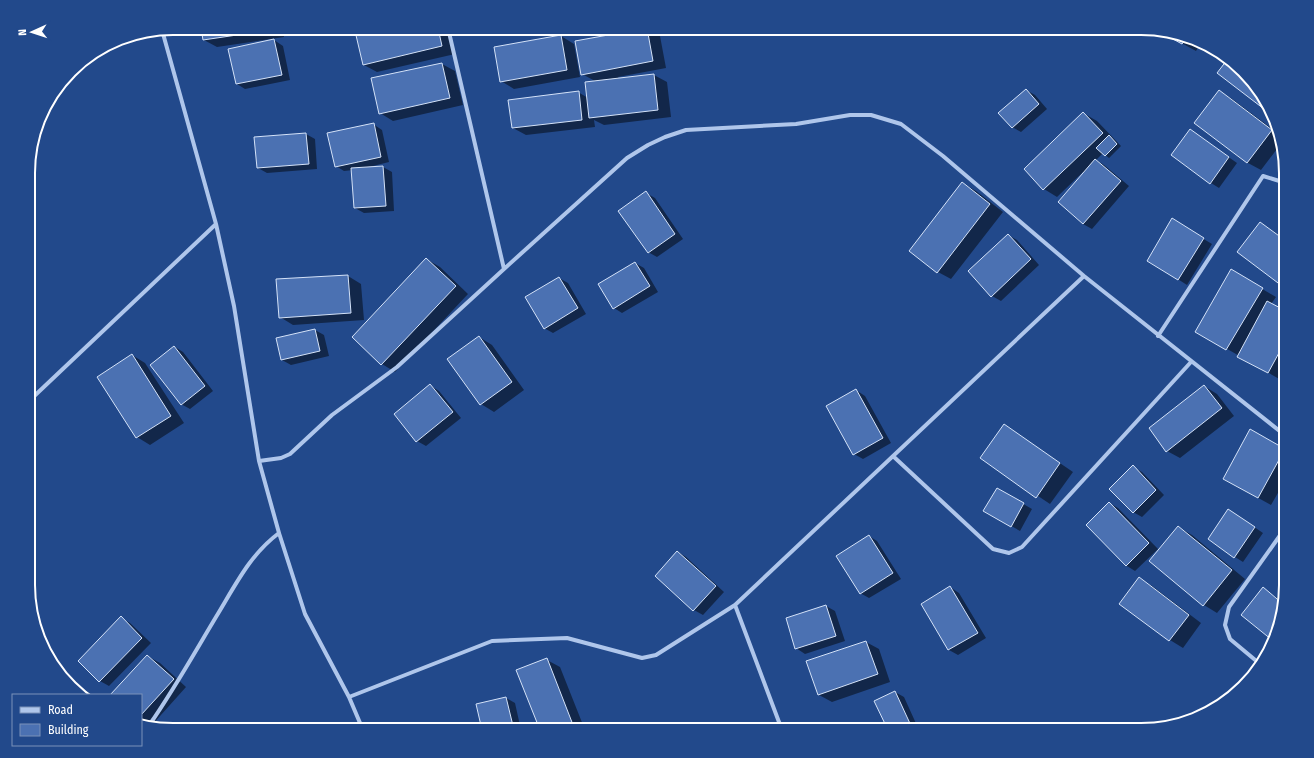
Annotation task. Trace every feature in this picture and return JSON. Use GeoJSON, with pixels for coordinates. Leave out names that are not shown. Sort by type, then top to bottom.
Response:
{"type":"FeatureCollection","features":[{"type":"Feature","properties":{"kind":"street"},"geometry":{"type":"LineString","coordinates":[[450,35],[504,268]]}},
{"type":"Feature","properties":{"kind":"street"},"geometry":{"type":"LineString","coordinates":[[164,36],[216,224],[234,306],[259,460],[279,532],[305,614],[349,697],[360,723]]}},
{"type":"Feature","properties":{"kind":"street"},"geometry":{"type":"LineString","coordinates":[[259,460],[281,458],[290,454],[332,415],[397,367],[504,268],[627,158],[648,144],[686,130],[796,124],[850,115],[872,114],[901,124],[943,156],[1084,276],[1279,431]]}},
{"type":"Feature","properties":{"kind":"street"},"geometry":{"type":"LineString","coordinates":[[1158,336],[1253,188],[1263,176],[1279,181]]}},
{"type":"Feature","properties":{"kind":"street"},"geometry":{"type":"LineString","coordinates":[[35,395],[216,224]]}},
{"type":"Feature","properties":{"kind":"street"},"geometry":{"type":"LineString","coordinates":[[349,697],[492,641],[567,638],[642,658],[656,655],[736,605],[1084,276]]}},
{"type":"Feature","properties":{"kind":"street"},"geometry":{"type":"LineString","coordinates":[[894,457],[993,549],[1008,552],[1022,547],[1191,362]]}},
{"type":"Feature","properties":{"kind":"street"},"geometry":{"type":"LineString","coordinates":[[152,721],[173,691],[255,554],[279,532]]}},
{"type":"Feature","properties":{"kind":"street"},"geometry":{"type":"LineString","coordinates":[[1256,661],[1230,639],[1225,625],[1229,607],[1279,537]]}},
{"type":"Feature","properties":{"kind":"street"},"geometry":{"type":"LineString","coordinates":[[736,605],[779,723]]}},
{"type":"Feature","properties":{"kind":"building"},"geometry":{"type":"Polygon","coordinates":[[[202,35],[237,35],[203,40],[202,35]]]}},
{"type":"Feature","properties":{"kind":"building"},"geometry":{"type":"Polygon","coordinates":[[[356,35],[440,35],[442,46],[363,65],[356,35]]]}},
{"type":"Feature","properties":{"kind":"building"},"geometry":{"type":"Polygon","coordinates":[[[561,35],[567,70],[500,82],[494,47],[561,35]]]}},
{"type":"Feature","properties":{"kind":"building"},"geometry":{"type":"Polygon","coordinates":[[[608,35],[648,35],[653,61],[581,75],[575,41],[608,35]]]}},
{"type":"Feature","properties":{"kind":"building"},"geometry":{"type":"Polygon","coordinates":[[[274,39],[282,75],[236,84],[228,49],[274,39]]]}},
{"type":"Feature","properties":{"kind":"building"},"geometry":{"type":"Polygon","coordinates":[[[1173,39],[1184,42],[1182,44],[1173,39]]]}},
{"type":"Feature","properties":{"kind":"building"},"geometry":{"type":"Polygon","coordinates":[[[442,63],[450,98],[379,114],[371,78],[442,63]]]}},
{"type":"Feature","properties":{"kind":"building"},"geometry":{"type":"Polygon","coordinates":[[[1225,63],[1245,82],[1263,108],[1217,73],[1225,63]]]}},
{"type":"Feature","properties":{"kind":"building"},"geometry":{"type":"Polygon","coordinates":[[[654,74],[658,110],[589,118],[585,82],[654,74]]]}},
{"type":"Feature","properties":{"kind":"building"},"geometry":{"type":"Polygon","coordinates":[[[1026,89],[1039,104],[1012,128],[998,113],[1026,89]]]}},
{"type":"Feature","properties":{"kind":"building"},"geometry":{"type":"Polygon","coordinates":[[[1219,90],[1272,130],[1247,163],[1194,123],[1219,90]]]}},
{"type":"Feature","properties":{"kind":"building"},"geometry":{"type":"Polygon","coordinates":[[[579,91],[582,120],[512,128],[508,100],[579,91]]]}},
{"type":"Feature","properties":{"kind":"building"},"geometry":{"type":"Polygon","coordinates":[[[1083,112],[1103,133],[1043,190],[1024,169],[1083,112]]]}},
{"type":"Feature","properties":{"kind":"building"},"geometry":{"type":"Polygon","coordinates":[[[374,123],[381,157],[335,167],[327,133],[374,123]]]}},
{"type":"Feature","properties":{"kind":"building"},"geometry":{"type":"Polygon","coordinates":[[[1190,129],[1229,157],[1210,184],[1171,155],[1190,129]]]}},
{"type":"Feature","properties":{"kind":"building"},"geometry":{"type":"Polygon","coordinates":[[[306,133],[309,164],[257,168],[254,137],[306,133]]]}},
{"type":"Feature","properties":{"kind":"building"},"geometry":{"type":"Polygon","coordinates":[[[1109,135],[1117,144],[1105,156],[1096,148],[1109,135]]]}},
{"type":"Feature","properties":{"kind":"building"},"geometry":{"type":"Polygon","coordinates":[[[1095,159],[1121,181],[1083,224],[1058,202],[1095,159]]]}},
{"type":"Feature","properties":{"kind":"building"},"geometry":{"type":"Polygon","coordinates":[[[383,166],[386,206],[354,208],[351,168],[383,166]]]}},
{"type":"Feature","properties":{"kind":"building"},"geometry":{"type":"Polygon","coordinates":[[[962,182],[990,204],[937,273],[909,251],[962,182]]]}},
{"type":"Feature","properties":{"kind":"building"},"geometry":{"type":"Polygon","coordinates":[[[646,191],[675,234],[648,253],[618,211],[646,191]]]}},
{"type":"Feature","properties":{"kind":"building"},"geometry":{"type":"Polygon","coordinates":[[[1172,218],[1204,238],[1178,280],[1147,261],[1172,218]]]}},
{"type":"Feature","properties":{"kind":"building"},"geometry":{"type":"Polygon","coordinates":[[[1260,222],[1279,236],[1279,284],[1237,252],[1260,222]]]}},
{"type":"Feature","properties":{"kind":"building"},"geometry":{"type":"Polygon","coordinates":[[[1008,234],[1031,259],[991,297],[968,271],[1008,234]]]}},
{"type":"Feature","properties":{"kind":"building"},"geometry":{"type":"Polygon","coordinates":[[[426,258],[456,286],[381,365],[352,337],[426,258]]]}},
{"type":"Feature","properties":{"kind":"building"},"geometry":{"type":"Polygon","coordinates":[[[635,262],[650,286],[613,309],[598,284],[635,262]]]}},
{"type":"Feature","properties":{"kind":"building"},"geometry":{"type":"Polygon","coordinates":[[[1231,269],[1263,288],[1226,350],[1195,332],[1231,269]]]}},
{"type":"Feature","properties":{"kind":"building"},"geometry":{"type":"Polygon","coordinates":[[[348,275],[351,313],[279,318],[276,279],[348,275]]]}},
{"type":"Feature","properties":{"kind":"building"},"geometry":{"type":"Polygon","coordinates":[[[559,277],[578,308],[544,329],[525,297],[559,277]]]}},
{"type":"Feature","properties":{"kind":"building"},"geometry":{"type":"Polygon","coordinates":[[[1267,301],[1279,307],[1279,353],[1268,373],[1237,357],[1267,301]]]}},
{"type":"Feature","properties":{"kind":"building"},"geometry":{"type":"Polygon","coordinates":[[[315,329],[320,351],[281,360],[276,338],[315,329]]]}},
{"type":"Feature","properties":{"kind":"building"},"geometry":{"type":"Polygon","coordinates":[[[479,336],[512,382],[480,405],[447,359],[479,336]]]}},
{"type":"Feature","properties":{"kind":"building"},"geometry":{"type":"Polygon","coordinates":[[[174,346],[205,386],[181,405],[150,365],[174,346]]]}},
{"type":"Feature","properties":{"kind":"building"},"geometry":{"type":"Polygon","coordinates":[[[132,354],[171,416],[136,438],[97,377],[132,354]]]}},
{"type":"Feature","properties":{"kind":"building"},"geometry":{"type":"Polygon","coordinates":[[[430,384],[453,412],[416,442],[394,414],[430,384]]]}},
{"type":"Feature","properties":{"kind":"building"},"geometry":{"type":"Polygon","coordinates":[[[1204,385],[1222,408],[1166,452],[1149,428],[1204,385]]]}},
{"type":"Feature","properties":{"kind":"building"},"geometry":{"type":"Polygon","coordinates":[[[856,389],[883,438],[853,455],[826,406],[856,389]]]}},
{"type":"Feature","properties":{"kind":"building"},"geometry":{"type":"Polygon","coordinates":[[[1004,424],[1060,463],[1036,498],[980,458],[1004,424]]]}},
{"type":"Feature","properties":{"kind":"building"},"geometry":{"type":"Polygon","coordinates":[[[1250,429],[1279,446],[1279,460],[1258,498],[1223,479],[1250,429]]]}},
{"type":"Feature","properties":{"kind":"building"},"geometry":{"type":"Polygon","coordinates":[[[1133,465],[1156,490],[1133,513],[1109,489],[1133,465]]]}},
{"type":"Feature","properties":{"kind":"building"},"geometry":{"type":"Polygon","coordinates":[[[997,488],[1024,503],[1011,527],[983,511],[997,488]]]}},
{"type":"Feature","properties":{"kind":"building"},"geometry":{"type":"Polygon","coordinates":[[[1109,502],[1149,543],[1126,566],[1086,525],[1109,502]]]}},
{"type":"Feature","properties":{"kind":"building"},"geometry":{"type":"Polygon","coordinates":[[[1228,509],[1255,527],[1234,558],[1208,539],[1228,509]]]}},
{"type":"Feature","properties":{"kind":"building"},"geometry":{"type":"Polygon","coordinates":[[[1178,526],[1232,570],[1203,606],[1149,561],[1178,526]]]}},
{"type":"Feature","properties":{"kind":"building"},"geometry":{"type":"Polygon","coordinates":[[[869,535],[893,573],[860,594],[836,556],[869,535]]]}},
{"type":"Feature","properties":{"kind":"building"},"geometry":{"type":"Polygon","coordinates":[[[677,551],[716,586],[693,611],[655,576],[677,551]]]}},
{"type":"Feature","properties":{"kind":"building"},"geometry":{"type":"Polygon","coordinates":[[[1139,577],[1189,615],[1169,641],[1119,604],[1139,577]]]}},
{"type":"Feature","properties":{"kind":"building"},"geometry":{"type":"Polygon","coordinates":[[[950,586],[978,633],[948,650],[921,604],[950,586]]]}},
{"type":"Feature","properties":{"kind":"building"},"geometry":{"type":"Polygon","coordinates":[[[1263,587],[1278,600],[1272,630],[1269,637],[1241,615],[1263,587]]]}},
{"type":"Feature","properties":{"kind":"building"},"geometry":{"type":"Polygon","coordinates":[[[826,605],[836,636],[795,649],[786,618],[826,605]]]}},
{"type":"Feature","properties":{"kind":"building"},"geometry":{"type":"Polygon","coordinates":[[[121,616],[142,638],[99,682],[78,661],[121,616]]]}},
{"type":"Feature","properties":{"kind":"building"},"geometry":{"type":"Polygon","coordinates":[[[866,641],[878,674],[818,695],[806,661],[866,641]]]}},
{"type":"Feature","properties":{"kind":"building"},"geometry":{"type":"Polygon","coordinates":[[[147,655],[174,679],[142,714],[142,694],[111,694],[147,655]]]}},
{"type":"Feature","properties":{"kind":"building"},"geometry":{"type":"Polygon","coordinates":[[[547,658],[572,723],[537,723],[516,670],[547,658]]]}},
{"type":"Feature","properties":{"kind":"building"},"geometry":{"type":"Polygon","coordinates":[[[895,691],[910,723],[885,723],[874,701],[895,691]]]}},
{"type":"Feature","properties":{"kind":"building"},"geometry":{"type":"Polygon","coordinates":[[[506,697],[512,723],[480,723],[476,704],[506,697]]]}}]}
